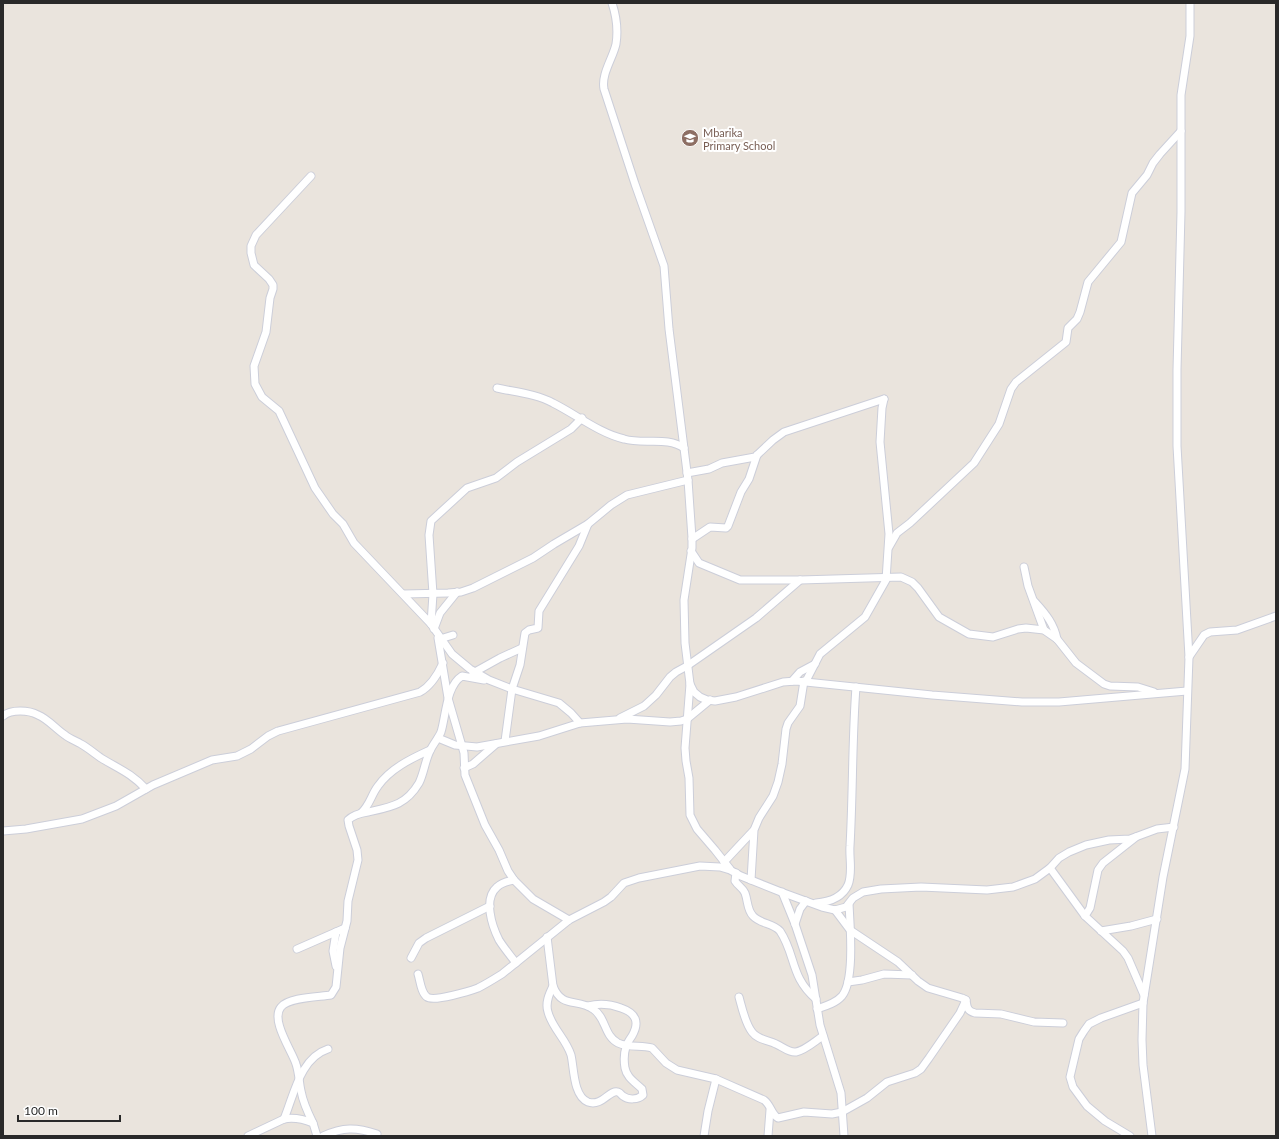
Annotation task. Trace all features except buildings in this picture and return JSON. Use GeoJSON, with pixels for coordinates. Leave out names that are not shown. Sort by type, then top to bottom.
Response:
{"type":"FeatureCollection","features":[{"type":"Feature","properties":{"kind":"street"},"geometry":{"type":"LineString","coordinates":[[612,3],[616,22],[616,40],[605,76],[604,85],[635,184],[664,266],[668,329],[688,476],[692,539],[684,600],[685,643],[690,684],[686,761],[689,778],[691,817],[696,828],[733,871],[735,881],[745,894],[753,917],[780,931],[788,948],[794,968],[802,984],[816,999]]}},
{"type":"Feature","properties":{"kind":"street"},"geometry":{"type":"LineString","coordinates":[[1152,1136],[1143,1065],[1143,1003],[1163,877],[1185,769],[1189,657],[1177,446],[1177,370],[1181,212],[1181,95],[1190,36],[1190,3]]}},
{"type":"Feature","properties":{"kind":"street"},"geometry":{"type":"LineString","coordinates":[[889,547],[897,533],[910,523],[974,463],[999,424],[1011,389],[1016,382],[1066,342],[1068,328],[1077,319],[1088,282],[1121,242],[1132,193],[1147,175],[1152,164],[1181,130]]}},
{"type":"Feature","properties":{"kind":"street"},"geometry":{"type":"LineString","coordinates":[[311,176],[256,235],[253,241],[251,253],[254,265],[269,279],[273,285],[266,332],[254,366],[255,384],[262,397],[280,411],[304,465],[320,495],[343,524],[354,543],[404,594],[432,626],[452,654],[475,672],[489,680],[512,689],[559,703],[580,723]]}},
{"type":"Feature","properties":{"kind":"street"},"geometry":{"type":"LineString","coordinates":[[497,388],[546,400],[582,418],[611,435],[625,440],[674,442],[684,448]]}},
{"type":"Feature","properties":{"kind":"street"},"geometry":{"type":"LineString","coordinates":[[404,594],[457,592],[473,588],[534,558],[588,524],[611,505],[627,495],[709,470],[722,463],[751,459],[757,456],[773,440],[784,432],[884,399],[880,442],[887,508],[889,547],[886,582],[866,617],[820,653],[805,681],[800,706],[788,723],[786,729],[782,764],[774,793],[759,818],[754,830],[751,880]]}},
{"type":"Feature","properties":{"kind":"street"},"geometry":{"type":"LineString","coordinates":[[432,626],[433,594],[429,535],[431,521],[467,488],[496,478],[517,462],[571,429],[582,418]]}},
{"type":"Feature","properties":{"kind":"street"},"geometry":{"type":"LineString","coordinates":[[692,539],[710,527],[726,528],[728,526],[741,492],[749,479],[757,456]]}},
{"type":"Feature","properties":{"kind":"street"},"geometry":{"type":"LineString","coordinates":[[506,738],[512,689],[520,665],[525,633],[529,630],[538,628],[539,611],[579,546],[588,524]]}},
{"type":"Feature","properties":{"kind":"street"},"geometry":{"type":"LineString","coordinates":[[691,552],[699,563],[738,580],[901,577],[912,582],[918,588],[939,617],[969,634],[993,637],[1018,629],[1026,628],[1044,630],[1057,639],[1076,663],[1104,684],[1110,686],[1138,687],[1157,693]]}},
{"type":"Feature","properties":{"kind":"street"},"geometry":{"type":"LineString","coordinates":[[1024,566],[1032,599],[1044,630]]}},
{"type":"Feature","properties":{"kind":"street"},"geometry":{"type":"LineString","coordinates":[[614,720],[644,706],[676,672],[756,618],[800,580]]}},
{"type":"Feature","properties":{"kind":"street"},"geometry":{"type":"LineString","coordinates":[[432,626],[440,613],[457,592]]}},
{"type":"Feature","properties":{"kind":"street"},"geometry":{"type":"LineString","coordinates":[[1032,599],[1047,615],[1055,629],[1057,639]]}},
{"type":"Feature","properties":{"kind":"street"},"geometry":{"type":"LineString","coordinates":[[1189,657],[1204,635],[1210,632],[1237,630],[1276,616]]}},
{"type":"Feature","properties":{"kind":"street"},"geometry":{"type":"LineString","coordinates":[[439,637],[452,635]]}},
{"type":"Feature","properties":{"kind":"street"},"geometry":{"type":"LineString","coordinates":[[439,637],[448,698],[462,746],[464,768],[467,780],[485,825],[514,880],[533,899],[569,920]]}},
{"type":"Feature","properties":{"kind":"street"},"geometry":{"type":"LineString","coordinates":[[359,814],[388,808],[399,804],[409,797],[419,782],[430,750],[438,738],[444,722],[448,698],[458,678],[475,672],[522,648]]}},
{"type":"Feature","properties":{"kind":"street"},"geometry":{"type":"LineString","coordinates":[[3,831],[30,829],[82,819],[116,806],[146,789],[212,760],[237,756],[251,749],[268,736],[278,731],[420,692],[426,689],[437,676],[442,663]]}},
{"type":"Feature","properties":{"kind":"street"},"geometry":{"type":"LineString","coordinates":[[792,681],[800,672],[815,664]]}},
{"type":"Feature","properties":{"kind":"street"},"geometry":{"type":"LineString","coordinates":[[437,676],[462,676],[489,680]]}},
{"type":"Feature","properties":{"kind":"street"},"geometry":{"type":"LineString","coordinates":[[690,684],[694,692],[700,697],[710,700],[724,700],[783,682],[792,681],[1022,702],[1059,702],[1187,691]]}},
{"type":"Feature","properties":{"kind":"street"},"geometry":{"type":"LineString","coordinates":[[795,924],[800,909],[810,902],[825,903],[839,896],[848,885],[851,874],[849,858],[852,816],[852,754],[856,687]]}},
{"type":"Feature","properties":{"kind":"street"},"geometry":{"type":"LineString","coordinates":[[464,768],[473,764],[496,744],[506,738],[539,736],[580,723],[631,719],[670,722],[687,719],[710,700]]}},
{"type":"Feature","properties":{"kind":"street"},"geometry":{"type":"LineString","coordinates":[[3,716],[12,711],[29,712],[40,716],[67,737],[82,744],[106,761],[125,770],[137,779],[146,789]]}},
{"type":"Feature","properties":{"kind":"street"},"geometry":{"type":"LineString","coordinates":[[438,738],[462,746],[476,747],[496,744]]}},
{"type":"Feature","properties":{"kind":"street"},"geometry":{"type":"LineString","coordinates":[[317,1136],[303,1100],[295,1059],[285,1041],[279,1024],[278,1011],[281,1006],[293,1001],[331,995],[336,987],[340,948],[345,928],[351,886],[358,860],[357,850],[348,820],[359,814],[369,805],[377,787],[387,776],[399,766],[430,750]]}},
{"type":"Feature","properties":{"kind":"street"},"geometry":{"type":"LineString","coordinates":[[418,974],[423,992],[427,997],[441,997],[477,988],[491,981],[569,920],[604,902],[629,880],[700,866],[720,867],[733,871],[782,892],[822,907],[835,910],[843,908],[863,892],[881,889],[921,887],[986,890],[1013,887],[1035,879],[1065,854],[1086,845],[1109,840],[1136,837],[1157,829],[1174,827]]}},
{"type":"Feature","properties":{"kind":"street"},"geometry":{"type":"LineString","coordinates":[[724,862],[754,830]]}},
{"type":"Feature","properties":{"kind":"street"},"geometry":{"type":"LineString","coordinates":[[1085,916],[1090,908],[1098,870],[1103,864],[1136,837]]}},
{"type":"Feature","properties":{"kind":"street"},"geometry":{"type":"LineString","coordinates":[[1050,868],[1085,916],[1123,951],[1128,958],[1144,995]]}},
{"type":"Feature","properties":{"kind":"street"},"geometry":{"type":"LineString","coordinates":[[514,880],[504,882],[497,887],[491,894],[490,906],[496,932],[500,941],[516,962]]}},
{"type":"Feature","properties":{"kind":"street"},"geometry":{"type":"LineString","coordinates":[[782,892],[795,924],[812,975],[823,1036],[841,1093],[844,1136]]}},
{"type":"Feature","properties":{"kind":"street"},"geometry":{"type":"LineString","coordinates":[[817,1009],[837,1000],[842,995],[848,982],[850,957],[849,904]]}},
{"type":"Feature","properties":{"kind":"street"},"geometry":{"type":"LineString","coordinates":[[411,958],[419,943],[426,938],[490,906]]}},
{"type":"Feature","properties":{"kind":"street"},"geometry":{"type":"LineString","coordinates":[[835,910],[850,930],[898,962],[912,976],[928,988],[966,1000]]}},
{"type":"Feature","properties":{"kind":"street"},"geometry":{"type":"LineString","coordinates":[[1101,931],[1131,926],[1157,919]]}},
{"type":"Feature","properties":{"kind":"street"},"geometry":{"type":"LineString","coordinates":[[297,950],[345,928]]}},
{"type":"Feature","properties":{"kind":"street"},"geometry":{"type":"LineString","coordinates":[[336,932],[333,951],[338,970]]}},
{"type":"Feature","properties":{"kind":"street"},"geometry":{"type":"LineString","coordinates":[[548,937],[553,986],[556,993],[564,1000],[588,1006],[598,1013],[612,1039],[626,1046],[652,1048],[666,1063],[677,1070],[716,1079],[764,1100],[770,1106],[776,1117],[780,1118]]}},
{"type":"Feature","properties":{"kind":"street"},"geometry":{"type":"LineString","coordinates":[[848,982],[884,974],[912,976]]}},
{"type":"Feature","properties":{"kind":"street"},"geometry":{"type":"LineString","coordinates":[[553,986],[548,998],[548,1012],[570,1051],[574,1080],[584,1099],[588,1102],[600,1101],[614,1092],[618,1092],[626,1098],[635,1099],[643,1095],[642,1089],[629,1078],[626,1073],[626,1046],[636,1026],[634,1015],[613,1005],[599,1004],[588,1006]]}},
{"type":"Feature","properties":{"kind":"street"},"geometry":{"type":"LineString","coordinates":[[739,997],[748,1027],[751,1032],[759,1038],[777,1044],[788,1050],[797,1052],[813,1044],[823,1036]]}},
{"type":"Feature","properties":{"kind":"street"},"geometry":{"type":"LineString","coordinates":[[966,1000],[968,1010],[974,1013],[1001,1014],[1034,1022],[1063,1022]]}},
{"type":"Feature","properties":{"kind":"street"},"geometry":{"type":"LineString","coordinates":[[769,1128],[780,1118],[804,1112],[832,1114],[842,1112],[867,1098],[887,1082],[915,1073],[921,1069],[954,1022],[966,1000]]}},
{"type":"Feature","properties":{"kind":"street"},"geometry":{"type":"LineString","coordinates":[[1130,1136],[1105,1121],[1087,1106],[1073,1087],[1070,1077],[1079,1039],[1084,1030],[1090,1024],[1101,1018],[1143,1003]]}},
{"type":"Feature","properties":{"kind":"street"},"geometry":{"type":"LineString","coordinates":[[284,1119],[300,1076],[316,1054],[328,1049]]}},
{"type":"Feature","properties":{"kind":"street"},"geometry":{"type":"LineString","coordinates":[[704,1136],[708,1111],[716,1079]]}},
{"type":"Feature","properties":{"kind":"street"},"geometry":{"type":"LineString","coordinates":[[768,1136],[770,1106]]}},
{"type":"Feature","properties":{"kind":"street"},"geometry":{"type":"LineString","coordinates":[[248,1136],[284,1119],[291,1118],[313,1123]]}},
{"type":"Feature","properties":{"kind":"street"},"geometry":{"type":"LineString","coordinates":[[323,1136],[335,1131],[351,1128],[377,1134]]}},
{"type":"Feature","properties":{"kind":"place","name":"Mbarika Primary School"},"geometry":{"type":"Point","coordinates":[690,138]}}]}
